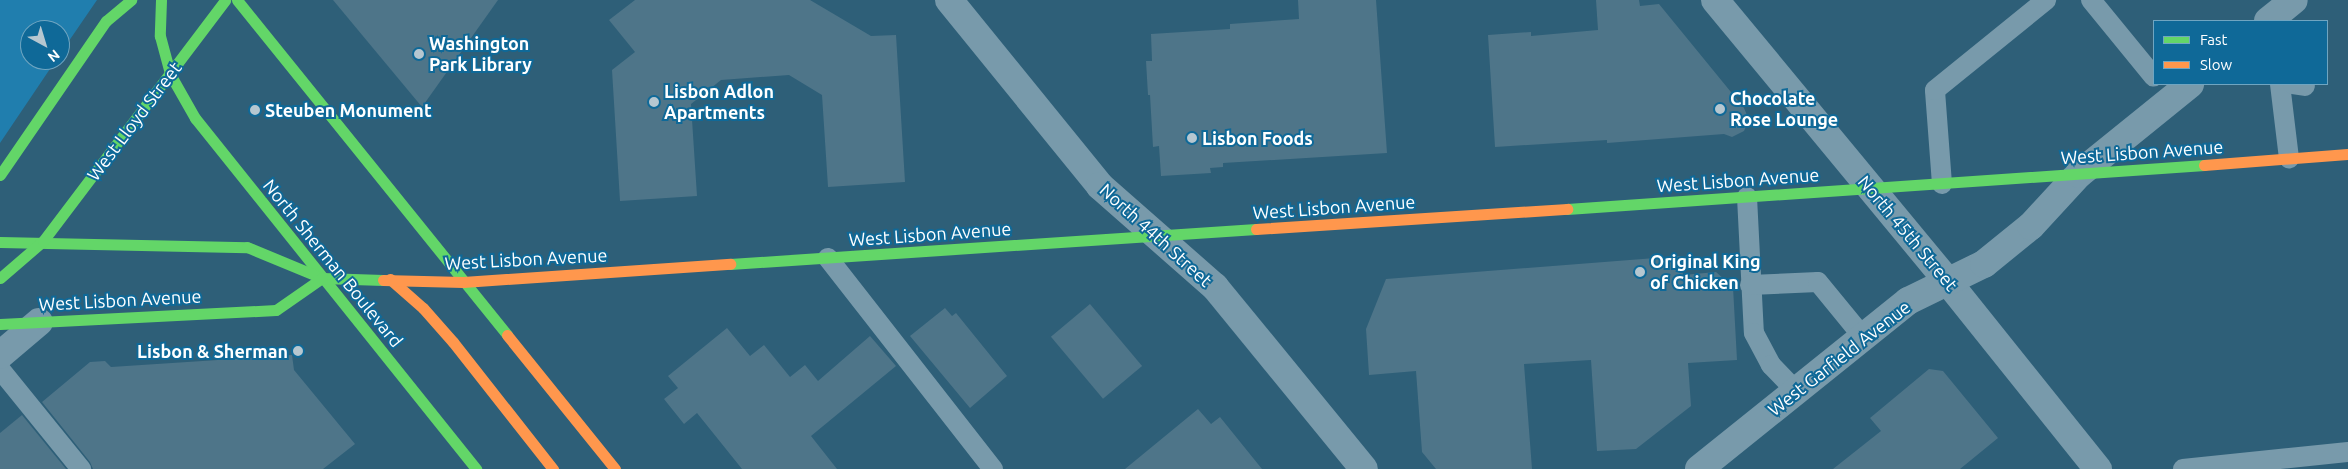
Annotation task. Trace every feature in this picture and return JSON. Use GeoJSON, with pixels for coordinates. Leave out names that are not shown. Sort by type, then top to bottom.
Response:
{"type":"FeatureCollection","features":[{"type":"Feature","properties":{"kind":"main road"},"geometry":{"type":"LineString","coordinates":[[0,175],[106,21],[131,0]]}},
{"type":"Feature","properties":{"kind":"main road","name":"North Sherman Boulevard"},"geometry":{"type":"LineString","coordinates":[[161,0],[160,36],[170,74],[195,118],[476,469]]}},
{"type":"Feature","properties":{"kind":"main road","name":"West Lloyd Street"},"geometry":{"type":"LineString","coordinates":[[0,278],[43,241],[225,0]]}},
{"type":"Feature","properties":{"kind":"main road"},"geometry":{"type":"LineString","coordinates":[[236,0],[615,469]]}},
{"type":"Feature","properties":{"kind":"main road","name":"West Lisbon Avenue"},"geometry":{"type":"LineString","coordinates":[[0,242],[43,241],[102,245],[247,246],[322,278],[463,282],[1942,184],[2348,154]]}},
{"type":"Feature","properties":{"kind":"main road","name":"West Lisbon Avenue"},"geometry":{"type":"LineString","coordinates":[[0,324],[276,310],[322,278]]}},
{"type":"Feature","properties":{"kind":"main road"},"geometry":{"type":"LineString","coordinates":[[390,279],[423,308],[453,342],[554,469]]}},
{"type":"Feature","properties":{"kind":"street","name":"North 44th Street"},"geometry":{"type":"LineString","coordinates":[[950,0],[1100,186],[1215,287],[1364,469]]}},
{"type":"Feature","properties":{"kind":"street","name":"North 45th Street"},"geometry":{"type":"LineString","coordinates":[[1715,0],[1948,282],[2098,469]]}},
{"type":"Feature","properties":{"kind":"street"},"geometry":{"type":"LineString","coordinates":[[2269,20],[2294,0]]}},
{"type":"Feature","properties":{"kind":"street","name":"West Garfield Avenue"},"geometry":{"type":"LineString","coordinates":[[1699,469],[1908,301],[1984,264],[2031,226],[2079,174],[2174,89]]}},
{"type":"Feature","properties":{"kind":"street"},"geometry":{"type":"LineString","coordinates":[[0,355],[39,322]]}},
{"type":"Feature","properties":{"kind":"lane"},"geometry":{"type":"LineString","coordinates":[[1942,184],[1935,90],[2046,0]]}},
{"type":"Feature","properties":{"kind":"lane"},"geometry":{"type":"LineString","coordinates":[[2091,0],[2153,76]]}},
{"type":"Feature","properties":{"kind":"lane"},"geometry":{"type":"LineString","coordinates":[[2280,85],[2288,158]]}},
{"type":"Feature","properties":{"kind":"lane"},"geometry":{"type":"LineString","coordinates":[[1747,197],[1750,285],[1754,333],[1771,365],[1796,391]]}},
{"type":"Feature","properties":{"kind":"lane"},"geometry":{"type":"LineString","coordinates":[[828,258],[993,469]]}},
{"type":"Feature","properties":{"kind":"lane"},"geometry":{"type":"LineString","coordinates":[[1750,285],[1818,282],[1862,337]]}},
{"type":"Feature","properties":{"kind":"lane"},"geometry":{"type":"LineString","coordinates":[[0,369],[81,469]]}},
{"type":"Feature","properties":{"kind":"lane"},"geometry":{"type":"LineString","coordinates":[[2183,469],[2348,452]]}},
{"type":"Feature","properties":{"kind":"shaded area"},"geometry":{"type":"Polygon","coordinates":[[[0,0],[97,0],[70,39],[70,20],[20,20],[20,70],[49,70],[0,143],[0,0]]]}},
{"type":"Feature","properties":{"kind":"building","name":"Washington Park Library"},"geometry":{"type":"Polygon","coordinates":[[[333,0],[498,0],[422,107],[333,0]]]}},
{"type":"Feature","properties":{"kind":"building","name":"Lisbon Adlon Apartments"},"geometry":{"type":"Polygon","coordinates":[[[635,0],[810,0],[871,36],[896,35],[905,182],[828,187],[822,95],[789,75],[721,80],[691,104],[697,196],[620,201],[612,70],[635,52],[609,20],[635,0]]]}},
{"type":"Feature","properties":{"kind":"building"},"geometry":{"type":"Polygon","coordinates":[[[1298,0],[1376,0],[1387,153],[1223,163],[1223,167],[1210,168],[1211,173],[1161,176],[1159,146],[1153,147],[1150,95],[1148,95],[1146,61],[1152,61],[1151,34],[1230,29],[1230,24],[1299,19],[1298,0]]]}},
{"type":"Feature","properties":{"kind":"building"},"geometry":{"type":"Polygon","coordinates":[[[1596,0],[1639,0],[1640,6],[1659,4],[1744,108],[1749,120],[1744,131],[1732,137],[1724,134],[1607,143],[1607,140],[1495,147],[1488,35],[1531,32],[1531,36],[1598,30],[1596,0]]]}},
{"type":"Feature","properties":{"kind":"building"},"geometry":{"type":"Polygon","coordinates":[[[1681,256],[1683,275],[1716,272],[1733,287],[1737,360],[1688,363],[1691,406],[1636,449],[1597,451],[1591,360],[1524,364],[1532,469],[1436,469],[1422,452],[1416,371],[1369,375],[1366,329],[1386,279],[1681,256]]]}},
{"type":"Feature","properties":{"kind":"building"},"geometry":{"type":"Polygon","coordinates":[[[1090,304],[1142,366],[1103,399],[1051,337],[1090,304]]]}},
{"type":"Feature","properties":{"kind":"building"},"geometry":{"type":"Polygon","coordinates":[[[945,308],[952,316],[956,313],[1007,376],[970,408],[910,336],[945,308]]]}},
{"type":"Feature","properties":{"kind":"building"},"geometry":{"type":"Polygon","coordinates":[[[727,328],[750,356],[764,345],[790,377],[805,365],[818,381],[870,336],[896,366],[811,436],[837,469],[742,469],[697,413],[684,424],[664,399],[678,388],[668,376],[727,328]]]}},
{"type":"Feature","properties":{"kind":"building"},"geometry":{"type":"Polygon","coordinates":[[[292,355],[294,370],[355,444],[323,469],[93,469],[90,462],[42,402],[90,362],[105,361],[111,367],[292,355]]]}},
{"type":"Feature","properties":{"kind":"building"},"geometry":{"type":"Polygon","coordinates":[[[1929,369],[1943,371],[1998,438],[1960,469],[1833,469],[1881,431],[1870,418],[1929,369]]]}},
{"type":"Feature","properties":{"kind":"building"},"geometry":{"type":"Polygon","coordinates":[[[1198,409],[1211,424],[1220,417],[1262,469],[1125,469],[1198,409]]]}},
{"type":"Feature","properties":{"kind":"building"},"geometry":{"type":"Polygon","coordinates":[[[22,415],[66,469],[0,469],[0,433],[22,415]]]}},
{"type":"Feature","properties":{"kind":"traffic: fast"},"geometry":{"type":"LineString","coordinates":[[0,175],[106,21],[131,0]]}},
{"type":"Feature","properties":{"kind":"traffic: fast"},"geometry":{"type":"LineString","coordinates":[[161,0],[160,36],[170,74],[195,118],[476,469]]}},
{"type":"Feature","properties":{"kind":"traffic: fast"},"geometry":{"type":"LineString","coordinates":[[0,278],[43,241],[225,0]]}},
{"type":"Feature","properties":{"kind":"traffic: fast"},"geometry":{"type":"LineString","coordinates":[[237,0],[507,335]]}},
{"type":"Feature","properties":{"kind":"traffic: fast"},"geometry":{"type":"LineString","coordinates":[[1567,209],[2204,165]]}},
{"type":"Feature","properties":{"kind":"traffic: fast"},"geometry":{"type":"LineString","coordinates":[[730,264],[1256,229]]}},
{"type":"Feature","properties":{"kind":"traffic: fast"},"geometry":{"type":"LineString","coordinates":[[0,242],[247,247],[322,278],[383,280]]}},
{"type":"Feature","properties":{"kind":"traffic: fast"},"geometry":{"type":"LineString","coordinates":[[0,324],[276,310],[322,278]]}},
{"type":"Feature","properties":{"kind":"traffic: slow"},"geometry":{"type":"LineString","coordinates":[[2204,165],[2348,154]]}},
{"type":"Feature","properties":{"kind":"traffic: slow"},"geometry":{"type":"LineString","coordinates":[[1256,229],[1567,209]]}},
{"type":"Feature","properties":{"kind":"traffic: slow"},"geometry":{"type":"LineString","coordinates":[[383,280],[463,282],[730,264]]}},
{"type":"Feature","properties":{"kind":"traffic: slow"},"geometry":{"type":"LineString","coordinates":[[390,279],[423,308],[453,342],[553,469]]}},
{"type":"Feature","properties":{"kind":"traffic: slow"},"geometry":{"type":"LineString","coordinates":[[507,335],[615,469]]}},
{"type":"Feature","properties":{"kind":"place","name":"Washington Park Library"},"geometry":{"type":"Point","coordinates":[419,54]}},
{"type":"Feature","properties":{"kind":"place","name":"Lisbon Adlon Apartments"},"geometry":{"type":"Point","coordinates":[654,102]}},
{"type":"Feature","properties":{"kind":"place","name":"Chocolate Rose Lounge"},"geometry":{"type":"Point","coordinates":[1720,109]}},
{"type":"Feature","properties":{"kind":"place","name":"Steuben Monument"},"geometry":{"type":"Point","coordinates":[255,110]}},
{"type":"Feature","properties":{"kind":"place","name":"Lisbon Foods"},"geometry":{"type":"Point","coordinates":[1192,138]}},
{"type":"Feature","properties":{"kind":"place","name":"Original King of Chicken"},"geometry":{"type":"Point","coordinates":[1640,272]}},
{"type":"Feature","properties":{"kind":"place","name":"Lisbon & Sherman"},"geometry":{"type":"Point","coordinates":[298,351]}}]}
